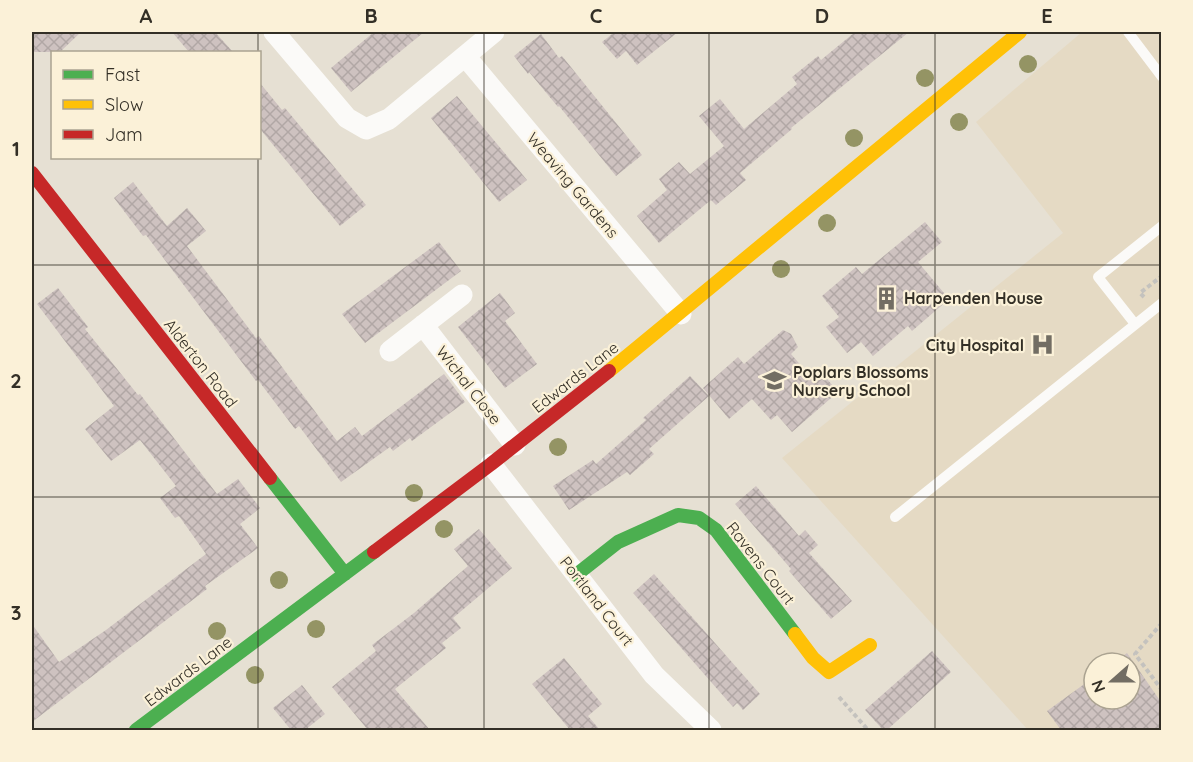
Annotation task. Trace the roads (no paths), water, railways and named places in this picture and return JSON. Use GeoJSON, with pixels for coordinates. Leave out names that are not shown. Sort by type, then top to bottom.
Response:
{"type":"FeatureCollection","features":[{"type":"Feature","properties":{"kind":"street"},"geometry":{"type":"LineString","coordinates":[[274,32],[347,118],[366,129],[389,119],[494,32]]}},
{"type":"Feature","properties":{"kind":"street","name":"Edwards Lane"},"geometry":{"type":"LineString","coordinates":[[136,730],[516,445],[681,314],[1020,32]]}},
{"type":"Feature","properties":{"kind":"street","name":"Weaving Gardens"},"geometry":{"type":"LineString","coordinates":[[465,56],[681,314]]}},
{"type":"Feature","properties":{"kind":"street","name":"Alderton Road"},"geometry":{"type":"LineString","coordinates":[[32,172],[345,574]]}},
{"type":"Feature","properties":{"kind":"street"},"geometry":{"type":"LineString","coordinates":[[390,351],[462,295]]}},
{"type":"Feature","properties":{"kind":"street","name":"Wichal Close"},"geometry":{"type":"LineString","coordinates":[[423,325],[516,445]]}},
{"type":"Feature","properties":{"kind":"street","name":"Portland Court"},"geometry":{"type":"LineString","coordinates":[[490,464],[654,675],[711,730]]}},
{"type":"Feature","properties":{"kind":"street","name":"Ravens Court"},"geometry":{"type":"LineString","coordinates":[[576,575],[618,542],[628,537],[678,515],[699,518],[716,530],[813,658],[829,672],[870,645]]}},
{"type":"Feature","properties":{"kind":"lane"},"geometry":{"type":"LineString","coordinates":[[1128,32],[1161,77]]}},
{"type":"Feature","properties":{"kind":"lane"},"geometry":{"type":"LineString","coordinates":[[1135,324],[1098,277],[1161,226]]}},
{"type":"Feature","properties":{"kind":"lane"},"geometry":{"type":"LineString","coordinates":[[895,517],[1161,303]]}},
{"type":"Feature","properties":{"kind":"place","name":"Harpenden House"},"geometry":{"type":"Point","coordinates":[886,298]}},
{"type":"Feature","properties":{"kind":"place","name":"City Hospital"},"geometry":{"type":"Point","coordinates":[1042,345]}},
{"type":"Feature","properties":{"kind":"place","name":"Poplars Blossoms Nursery School"},"geometry":{"type":"Point","coordinates":[775,381]}}]}
